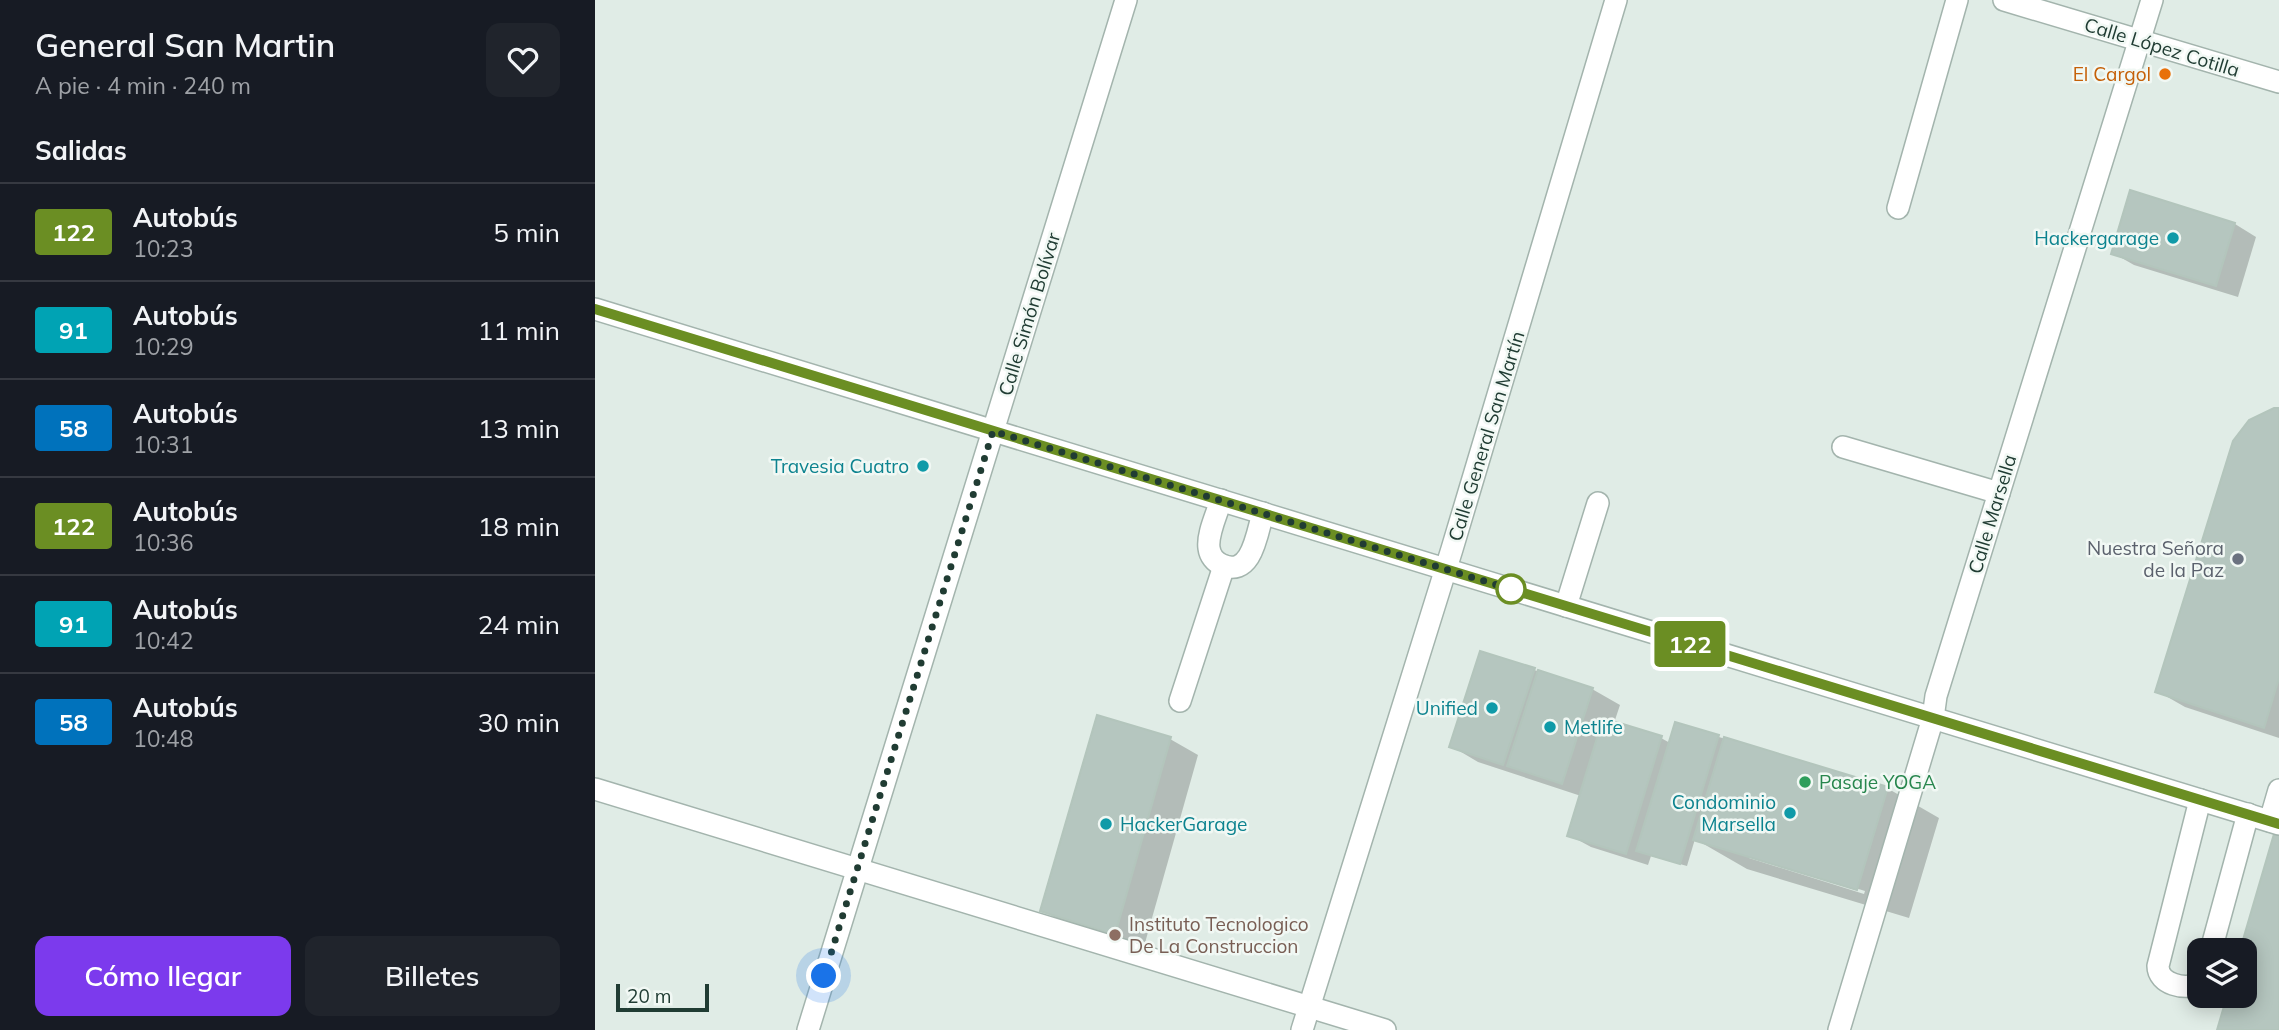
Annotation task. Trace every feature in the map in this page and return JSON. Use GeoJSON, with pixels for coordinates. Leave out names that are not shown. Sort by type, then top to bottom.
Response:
{"type":"FeatureCollection","features":[{"type":"Feature","properties":{"kind":"street","name":"Calle Simón Bolívar"},"geometry":{"type":"LineString","coordinates":[[808,1030],[1126,0]]}},
{"type":"Feature","properties":{"kind":"street","name":"Calle General San Martín"},"geometry":{"type":"LineString","coordinates":[[1302,1030],[1445,569],[1616,0]]}},
{"type":"Feature","properties":{"kind":"street"},"geometry":{"type":"LineString","coordinates":[[1898,208],[1957,0]]}},
{"type":"Feature","properties":{"kind":"street","name":"Calle López Cotilla"},"geometry":{"type":"LineString","coordinates":[[2004,0],[2279,82]]}},
{"type":"Feature","properties":{"kind":"street","name":"Calle Marsella"},"geometry":{"type":"LineString","coordinates":[[1839,1030],[1933,718],[1936,696],[2152,0]]}},
{"type":"Feature","properties":{"kind":"street"},"geometry":{"type":"LineString","coordinates":[[595,309],[2275,822],[2279,790]]}},
{"type":"Feature","properties":{"kind":"street"},"geometry":{"type":"LineString","coordinates":[[1843,447],[1999,493]]}},
{"type":"Feature","properties":{"kind":"street"},"geometry":{"type":"LineString","coordinates":[[1221,500],[1209,548],[1213,560],[1224,566],[1237,567],[1247,561],[1263,513]]}},
{"type":"Feature","properties":{"kind":"street"},"geometry":{"type":"LineString","coordinates":[[1566,606],[1598,503]]}},
{"type":"Feature","properties":{"kind":"street"},"geometry":{"type":"LineString","coordinates":[[1180,701],[1224,566]]}},
{"type":"Feature","properties":{"kind":"street"},"geometry":{"type":"LineString","coordinates":[[595,789],[1385,1030]]}},
{"type":"Feature","properties":{"kind":"street"},"geometry":{"type":"LineString","coordinates":[[2187,987],[2162,979],[2158,966],[2200,800]]}},
{"type":"Feature","properties":{"kind":"street"},"geometry":{"type":"LineString","coordinates":[[2214,938],[2248,814]]}},
{"type":"Feature","properties":{"kind":"building","name":"Hackergarage"},"geometry":{"type":"Polygon","coordinates":[[[2130,190],[2235,223],[2216,286],[2111,254],[2130,190]]]}},
{"type":"Feature","properties":{"kind":"building","name":"Nuestra Señora de la Paz"},"geometry":{"type":"Polygon","coordinates":[[[2279,408],[2279,678],[2264,728],[2155,692],[2233,441],[2249,420],[2279,408]]]}},
{"type":"Feature","properties":{"kind":"building","name":"Unified"},"geometry":{"type":"Polygon","coordinates":[[[1480,651],[1535,668],[1503,765],[1449,747],[1480,651]]]}},
{"type":"Feature","properties":{"kind":"building","name":"Metlife"},"geometry":{"type":"Polygon","coordinates":[[[1538,670],[1593,688],[1562,784],[1507,766],[1538,670]]]}},
{"type":"Feature","properties":{"kind":"building","name":"HackerGarage"},"geometry":{"type":"Polygon","coordinates":[[[1097,715],[1171,737],[1115,935],[1040,911],[1097,715]]]}},
{"type":"Feature","properties":{"kind":"building"},"geometry":{"type":"Polygon","coordinates":[[[1603,718],[1662,736],[1626,854],[1567,836],[1603,718]]]}},
{"type":"Feature","properties":{"kind":"building"},"geometry":{"type":"Polygon","coordinates":[[[1675,722],[1719,735],[1680,864],[1636,851],[1675,722]]]}},
{"type":"Feature","properties":{"kind":"building","name":"Condominio Marsella"},"geometry":{"type":"Polygon","coordinates":[[[1724,737],[1888,787],[1857,890],[1693,840],[1724,737]]]}},
{"type":"Feature","properties":{"kind":"building"},"geometry":{"type":"Polygon","coordinates":[[[2274,834],[2279,835],[2279,1030],[2217,1030],[2223,1008],[2257,1008],[2257,938],[2244,938],[2274,834]]]}},
{"type":"Feature","properties":{"kind":"bus line","name":"122"},"geometry":{"type":"LineString","coordinates":[[595,309],[2279,824]]}},
{"type":"Feature","properties":{"kind":"place","name":"El Cargol"},"geometry":{"type":"Point","coordinates":[2165,74]}},
{"type":"Feature","properties":{"kind":"place","name":"Hackergarage"},"geometry":{"type":"Point","coordinates":[2173,238]}},
{"type":"Feature","properties":{"kind":"place","name":"Travesia Cuatro"},"geometry":{"type":"Point","coordinates":[923,466]}},
{"type":"Feature","properties":{"kind":"place","name":"Nuestra Señora de la Paz"},"geometry":{"type":"Point","coordinates":[2238,559]}},
{"type":"Feature","properties":{"kind":"place","name":"Unified"},"geometry":{"type":"Point","coordinates":[1492,708]}},
{"type":"Feature","properties":{"kind":"place","name":"Metlife"},"geometry":{"type":"Point","coordinates":[1550,727]}},
{"type":"Feature","properties":{"kind":"place","name":"Pasaje YOGA"},"geometry":{"type":"Point","coordinates":[1805,782]}},
{"type":"Feature","properties":{"kind":"place","name":"Condominio Marsella"},"geometry":{"type":"Point","coordinates":[1790,813]}},
{"type":"Feature","properties":{"kind":"place","name":"HackerGarage"},"geometry":{"type":"Point","coordinates":[1106,824]}},
{"type":"Feature","properties":{"kind":"place","name":"Instituto Tecnologico De La Construccion"},"geometry":{"type":"Point","coordinates":[1115,935]}},
{"type":"Feature","properties":{"kind":"route"},"geometry":{"type":"LineString","coordinates":[[824,976],[993,431],[1517,591],[1511,589]]}}]}
